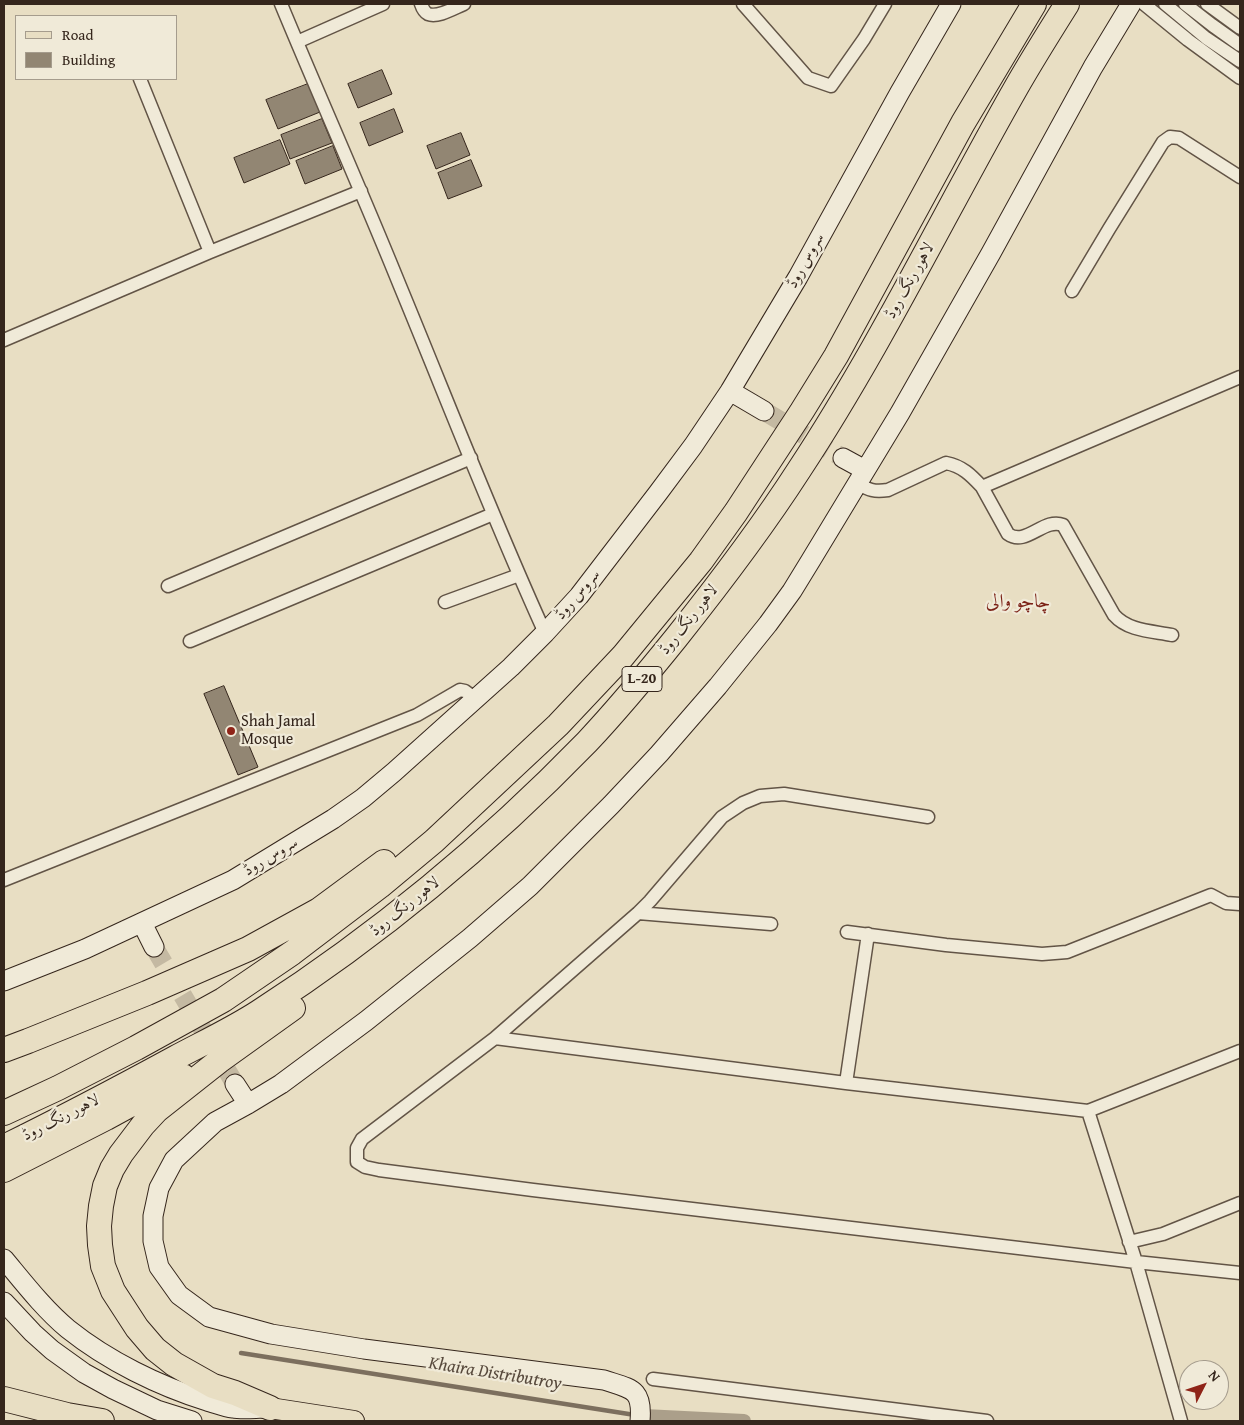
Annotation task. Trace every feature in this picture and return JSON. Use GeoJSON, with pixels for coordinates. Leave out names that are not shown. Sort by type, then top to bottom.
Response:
{"type":"FeatureCollection","features":[{"type":"Feature","properties":{"kind":"highway","name":"لاہور رنگ روڈ"},"geometry":{"type":"LineString","coordinates":[[4,1113],[136,1048],[223,1000],[292,953],[380,886],[434,841],[558,725],[623,656],[702,561],[782,442],[836,356],[963,123],[1034,4]]}},
{"type":"Feature","properties":{"kind":"highway","name":"لاہور رنگ روڈ"},"geometry":{"type":"LineString","coordinates":[[4,1147],[85,1107],[255,1015],[338,959],[390,920],[465,857],[536,792],[595,733],[649,672],[708,597],[754,537],[800,469],[865,362],[1018,84],[1067,4]]}},
{"type":"Feature","properties":{"kind":"highway"},"geometry":{"type":"LineString","coordinates":[[4,1050],[147,993],[248,949],[318,910],[407,846],[476,803]]}},
{"type":"Feature","properties":{"kind":"highway"},"geometry":{"type":"LineString","coordinates":[[270,1408],[213,1386],[174,1364],[155,1349],[137,1328],[113,1290],[103,1266],[100,1245],[100,1206],[106,1186],[120,1154],[132,1137],[157,1110],[219,1061],[308,996],[338,959]]}},
{"type":"Feature","properties":{"kind":"highway"},"geometry":{"type":"LineString","coordinates":[[4,1170],[179,1078],[219,1061]]}},
{"type":"Feature","properties":{"kind":"highway"},"geometry":{"type":"LineString","coordinates":[[4,1399],[39,1416],[59,1421]]}},
{"type":"Feature","properties":{"kind":"highway"},"geometry":{"type":"LineString","coordinates":[[4,1399],[67,1415],[102,1421]]}},
{"type":"Feature","properties":{"kind":"main road"},"geometry":{"type":"LineString","coordinates":[[270,1408],[354,1421]]}},
{"type":"Feature","properties":{"kind":"street"},"geometry":{"type":"LineString","coordinates":[[281,4],[362,191],[493,514],[545,633]]}},
{"type":"Feature","properties":{"kind":"street"},"geometry":{"type":"LineString","coordinates":[[296,42],[383,4]]}},
{"type":"Feature","properties":{"kind":"street"},"geometry":{"type":"LineString","coordinates":[[421,4],[428,14],[440,14],[464,4]]}},
{"type":"Feature","properties":{"kind":"street"},"geometry":{"type":"LineString","coordinates":[[743,4],[808,78],[831,86],[864,39],[885,4]]}},
{"type":"Feature","properties":{"kind":"street","name":"سروس روڈ"},"geometry":{"type":"LineString","coordinates":[[4,981],[85,949],[232,880],[334,819],[388,777],[511,667],[545,633],[579,596],[652,501],[693,446],[730,391],[798,277],[951,4]]}},
{"type":"Feature","properties":{"kind":"street"},"geometry":{"type":"LineString","coordinates":[[640,1420],[640,1399],[634,1392],[626,1387],[604,1380],[364,1349],[270,1334],[209,1317],[179,1295],[159,1267],[153,1241],[153,1216],[159,1188],[174,1160],[216,1122],[281,1084],[366,1021],[456,949],[530,886],[660,754],[718,686],[768,624],[811,560],[900,413],[991,253],[1092,67],[1131,4]]}},
{"type":"Feature","properties":{"kind":"street"},"geometry":{"type":"LineString","coordinates":[[1144,4],[1188,40],[1240,78]]}},
{"type":"Feature","properties":{"kind":"street"},"geometry":{"type":"LineString","coordinates":[[1165,4],[1206,38],[1240,61]]}},
{"type":"Feature","properties":{"kind":"street"},"geometry":{"type":"LineString","coordinates":[[1186,4],[1240,45]]}},
{"type":"Feature","properties":{"kind":"street"},"geometry":{"type":"LineString","coordinates":[[1208,4],[1240,28]]}},
{"type":"Feature","properties":{"kind":"street"},"geometry":{"type":"LineString","coordinates":[[140,80],[210,252]]}},
{"type":"Feature","properties":{"kind":"street"},"geometry":{"type":"LineString","coordinates":[[1072,291],[1108,228],[1162,142],[1170,137],[1179,138],[1240,177]]}},
{"type":"Feature","properties":{"kind":"street"},"geometry":{"type":"LineString","coordinates":[[4,340],[210,252],[362,191]]}},
{"type":"Feature","properties":{"kind":"street"},"geometry":{"type":"LineString","coordinates":[[982,487],[1239,382]]}},
{"type":"Feature","properties":{"kind":"street"},"geometry":{"type":"LineString","coordinates":[[730,391],[764,411]]}},
{"type":"Feature","properties":{"kind":"street"},"geometry":{"type":"LineString","coordinates":[[168,586],[471,458]]}},
{"type":"Feature","properties":{"kind":"street"},"geometry":{"type":"LineString","coordinates":[[843,458],[861,477],[868,489],[878,492],[888,490],[946,463],[966,470],[982,487],[1008,534],[1013,538],[1020,538],[1051,524],[1058,523],[1063,526],[1114,615],[1120,622],[1128,626],[1172,636]]}},
{"type":"Feature","properties":{"kind":"street"},"geometry":{"type":"LineString","coordinates":[[190,641],[493,514]]}},
{"type":"Feature","properties":{"kind":"street"},"geometry":{"type":"LineString","coordinates":[[445,602],[519,575]]}},
{"type":"Feature","properties":{"kind":"street"},"geometry":{"type":"LineString","coordinates":[[4,880],[417,715],[460,690],[465,691],[476,699]]}},
{"type":"Feature","properties":{"kind":"street"},"geometry":{"type":"LineString","coordinates":[[928,817],[784,794],[760,796],[743,803],[722,817],[638,913],[495,1038],[362,1140],[357,1148],[357,1162],[365,1167],[379,1170],[533,1190],[1240,1273]]}},
{"type":"Feature","properties":{"kind":"street"},"geometry":{"type":"LineString","coordinates":[[847,932],[946,945],[1042,954],[1067,952],[1211,896],[1226,903],[1240,904]]}},
{"type":"Feature","properties":{"kind":"street"},"geometry":{"type":"LineString","coordinates":[[638,913],[771,924]]}},
{"type":"Feature","properties":{"kind":"street"},"geometry":{"type":"LineString","coordinates":[[142,923],[154,947]]}},
{"type":"Feature","properties":{"kind":"street"},"geometry":{"type":"LineString","coordinates":[[846,1083],[868,934]]}},
{"type":"Feature","properties":{"kind":"street"},"geometry":{"type":"LineString","coordinates":[[495,1038],[846,1083],[1088,1111],[1240,1051]]}},
{"type":"Feature","properties":{"kind":"street"},"geometry":{"type":"LineString","coordinates":[[235,1084],[248,1104]]}},
{"type":"Feature","properties":{"kind":"street"},"geometry":{"type":"LineString","coordinates":[[1088,1111],[1136,1262],[1181,1421]]}},
{"type":"Feature","properties":{"kind":"street"},"geometry":{"type":"LineString","coordinates":[[1129,1242],[1163,1234],[1240,1203]]}},
{"type":"Feature","properties":{"kind":"street"},"geometry":{"type":"LineString","coordinates":[[4,1259],[35,1297],[58,1320],[69,1330],[107,1356],[155,1382],[233,1409],[270,1408]]}},
{"type":"Feature","properties":{"kind":"street"},"geometry":{"type":"LineString","coordinates":[[4,1302],[52,1350],[84,1373],[157,1410],[192,1421]]}},
{"type":"Feature","properties":{"kind":"street"},"geometry":{"type":"LineString","coordinates":[[653,1379],[987,1421]]}},
{"type":"Feature","properties":{"kind":"building"},"geometry":{"type":"Polygon","coordinates":[[[382,70],[392,94],[358,108],[348,84],[382,70]]]}},
{"type":"Feature","properties":{"kind":"building"},"geometry":{"type":"Polygon","coordinates":[[[308,84],[320,112],[278,129],[266,100],[308,84]]]}},
{"type":"Feature","properties":{"kind":"building"},"geometry":{"type":"Polygon","coordinates":[[[394,109],[403,132],[369,146],[360,123],[394,109]]]}},
{"type":"Feature","properties":{"kind":"building"},"geometry":{"type":"Polygon","coordinates":[[[322,119],[332,143],[290,159],[281,135],[322,119]]]}},
{"type":"Feature","properties":{"kind":"building"},"geometry":{"type":"Polygon","coordinates":[[[461,133],[470,155],[436,169],[427,146],[461,133]]]}},
{"type":"Feature","properties":{"kind":"building"},"geometry":{"type":"Polygon","coordinates":[[[280,140],[290,164],[244,183],[234,158],[280,140]]]}},
{"type":"Feature","properties":{"kind":"building"},"geometry":{"type":"Polygon","coordinates":[[[333,146],[342,169],[305,184],[296,161],[333,146]]]}},
{"type":"Feature","properties":{"kind":"building"},"geometry":{"type":"Polygon","coordinates":[[[471,160],[482,186],[448,199],[438,173],[471,160]]]}},
{"type":"Feature","properties":{"kind":"building","name":"Shah Jamal Mosque"},"geometry":{"type":"Polygon","coordinates":[[[224,686],[258,767],[238,775],[204,694],[224,686]]]}},
{"type":"Feature","properties":{"kind":"waterway","name":"Khaira Distributroy"},"geometry":{"type":"LineString","coordinates":[[241,1353],[635,1415]]}},
{"type":"Feature","properties":{"kind":"waterway","name":"Khaira Distributroy"},"geometry":{"type":"LineString","coordinates":[[644,1416],[744,1421]]}},
{"type":"Feature","properties":{"kind":"tunnel"},"geometry":{"type":"LineString","coordinates":[[764,411],[843,458]]}},
{"type":"Feature","properties":{"kind":"tunnel"},"geometry":{"type":"LineString","coordinates":[[154,947],[235,1084]]}},
{"type":"Feature","properties":{"kind":"place","name":"Shah Jamal Mosque"},"geometry":{"type":"Point","coordinates":[231,731]}},
{"type":"Feature","properties":{"kind":"district","name":"چاچو والی"},"geometry":{"type":"Point","coordinates":[1018,602]}}]}
